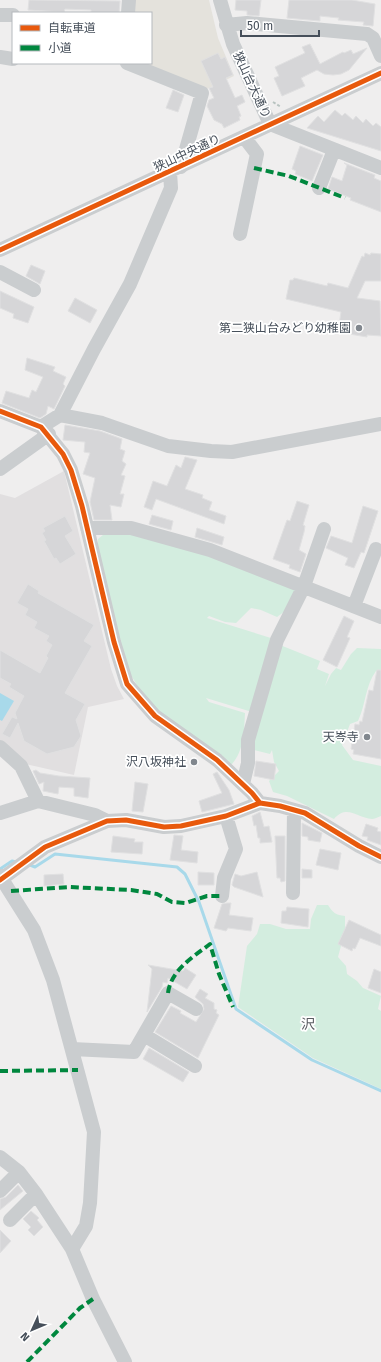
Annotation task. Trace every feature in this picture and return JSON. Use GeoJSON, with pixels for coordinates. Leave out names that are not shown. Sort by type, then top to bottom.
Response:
{"type":"FeatureCollection","features":[{"type":"Feature","properties":{"kind":"street"},"geometry":{"type":"LineString","coordinates":[[128,12],[129,0]]}},
{"type":"Feature","properties":{"kind":"street","name":"狭山台大通り"},"geometry":{"type":"LineString","coordinates":[[220,0],[226,25],[270,124]]}},
{"type":"Feature","properties":{"kind":"street"},"geometry":{"type":"LineString","coordinates":[[0,15],[12,15]]}},
{"type":"Feature","properties":{"kind":"street"},"geometry":{"type":"LineString","coordinates":[[226,25],[247,23],[367,34],[373,38],[381,56]]}},
{"type":"Feature","properties":{"kind":"street"},"geometry":{"type":"LineString","coordinates":[[0,57],[12,60]]}},
{"type":"Feature","properties":{"kind":"street"},"geometry":{"type":"LineString","coordinates":[[0,469],[45,431],[60,415],[130,284],[171,188],[175,170],[202,93],[130,64]]}},
{"type":"Feature","properties":{"kind":"street","name":"狭山中央通り"},"geometry":{"type":"LineString","coordinates":[[0,250],[381,73]]}},
{"type":"Feature","properties":{"kind":"street"},"geometry":{"type":"LineString","coordinates":[[270,124],[381,168]]}},
{"type":"Feature","properties":{"kind":"street"},"geometry":{"type":"LineString","coordinates":[[240,234],[257,154],[244,137]]}},
{"type":"Feature","properties":{"kind":"street"},"geometry":{"type":"LineString","coordinates":[[319,188],[334,150]]}},
{"type":"Feature","properties":{"kind":"street"},"geometry":{"type":"LineString","coordinates":[[0,272],[34,290]]}},
{"type":"Feature","properties":{"kind":"street"},"geometry":{"type":"LineString","coordinates":[[0,411],[45,431],[63,454],[71,470],[87,528],[114,642],[127,684],[154,716],[217,760],[244,784],[260,803]]}},
{"type":"Feature","properties":{"kind":"street"},"geometry":{"type":"LineString","coordinates":[[60,415],[102,423],[168,446],[232,452],[381,424]]}},
{"type":"Feature","properties":{"kind":"street"},"geometry":{"type":"LineString","coordinates":[[87,528],[131,528],[210,550],[381,617]]}},
{"type":"Feature","properties":{"kind":"street"},"geometry":{"type":"LineString","coordinates":[[244,784],[248,763],[248,740],[277,640],[304,586],[324,529]]}},
{"type":"Feature","properties":{"kind":"street"},"geometry":{"type":"LineString","coordinates":[[354,606],[376,549]]}},
{"type":"Feature","properties":{"kind":"street"},"geometry":{"type":"LineString","coordinates":[[0,747],[21,766],[38,801]]}},
{"type":"Feature","properties":{"kind":"street"},"geometry":{"type":"LineString","coordinates":[[0,813],[38,801],[96,815],[107,821]]}},
{"type":"Feature","properties":{"kind":"street"},"geometry":{"type":"LineString","coordinates":[[72,1249],[86,1226],[90,1203],[94,1132],[53,980],[34,930],[0,878],[45,847],[107,821],[126,820],[173,827],[191,825],[226,816],[260,803],[304,812],[359,846],[381,857]]}},
{"type":"Feature","properties":{"kind":"street"},"geometry":{"type":"LineString","coordinates":[[293,893],[294,810]]}},
{"type":"Feature","properties":{"kind":"street"},"geometry":{"type":"LineString","coordinates":[[222,896],[224,878],[236,848],[226,816]]}},
{"type":"Feature","properties":{"kind":"street"},"geometry":{"type":"LineString","coordinates":[[72,1049],[134,1052],[168,993],[196,1008]]}},
{"type":"Feature","properties":{"kind":"street"},"geometry":{"type":"LineString","coordinates":[[144,1035],[195,1066]]}},
{"type":"Feature","properties":{"kind":"street"},"geometry":{"type":"LineString","coordinates":[[0,1157],[19,1172],[36,1194],[72,1249],[93,1298],[125,1362]]}},
{"type":"Feature","properties":{"kind":"street"},"geometry":{"type":"LineString","coordinates":[[0,1191],[19,1172]]}},
{"type":"Feature","properties":{"kind":"street"},"geometry":{"type":"LineString","coordinates":[[10,1220],[36,1194]]}},
{"type":"Feature","properties":{"kind":"shaded area"},"geometry":{"type":"Polygon","coordinates":[[[134,0],[209,0],[218,38],[234,76],[207,89],[140,64],[152,64],[152,12],[133,12],[134,0]]]}},
{"type":"Feature","properties":{"kind":"shaded area"},"geometry":{"type":"Polygon","coordinates":[[[64,471],[111,669],[117,686],[124,699],[88,707],[74,775],[21,763],[0,742],[0,494],[15,498],[64,471]]]}},
{"type":"Feature","properties":{"kind":"green space"},"geometry":{"type":"Polygon","coordinates":[[[122,532],[202,552],[296,590],[285,611],[277,617],[261,610],[251,608],[236,623],[225,622],[209,616],[207,618],[274,639],[252,712],[206,698],[209,702],[245,713],[244,734],[241,748],[239,754],[231,765],[186,734],[159,712],[147,699],[127,668],[98,549],[98,539],[103,535],[122,532]]]}},
{"type":"Feature","properties":{"kind":"green space"},"geometry":{"type":"Polygon","coordinates":[[[280,645],[320,661],[317,669],[329,674],[325,686],[336,668],[341,670],[351,654],[357,648],[381,649],[381,672],[376,671],[372,677],[358,721],[350,724],[342,745],[353,760],[381,766],[381,816],[372,819],[348,812],[339,815],[334,819],[287,796],[273,792],[269,781],[279,771],[274,762],[272,750],[270,754],[250,749],[280,645]]]}},
{"type":"Feature","properties":{"kind":"green space"},"geometry":{"type":"Polygon","coordinates":[[[317,905],[328,905],[335,913],[345,916],[345,931],[338,957],[346,966],[347,974],[357,981],[363,988],[381,996],[378,1009],[381,1011],[381,1089],[313,1058],[238,1007],[247,946],[257,934],[260,924],[270,924],[286,929],[310,929],[311,919],[317,905]]]}},
{"type":"Feature","properties":{"kind":"water"},"geometry":{"type":"Polygon","coordinates":[[[0,693],[14,701],[2,721],[0,720],[0,693]]]}},
{"type":"Feature","properties":{"kind":"building"},"geometry":{"type":"Polygon","coordinates":[[[29,0],[120,1],[119,12],[91,12],[91,10],[65,9],[64,12],[28,10],[29,0]]]}},
{"type":"Feature","properties":{"kind":"building"},"geometry":{"type":"Polygon","coordinates":[[[236,0],[261,0],[259,16],[247,15],[247,11],[235,10],[236,0]]]}},
{"type":"Feature","properties":{"kind":"building"},"geometry":{"type":"Polygon","coordinates":[[[289,0],[352,0],[375,4],[373,26],[363,25],[364,22],[338,20],[339,18],[320,16],[320,21],[287,18],[289,0]]]}},
{"type":"Feature","properties":{"kind":"building"},"geometry":{"type":"Polygon","coordinates":[[[310,44],[320,64],[343,52],[344,53],[351,50],[353,54],[367,48],[349,70],[341,74],[333,75],[324,74],[317,70],[301,78],[305,86],[282,96],[274,78],[279,76],[275,67],[305,53],[302,47],[310,44]]]}},
{"type":"Feature","properties":{"kind":"building"},"geometry":{"type":"Polygon","coordinates":[[[218,53],[221,59],[225,57],[233,75],[226,78],[235,98],[242,95],[245,102],[237,106],[241,116],[239,117],[240,120],[224,128],[222,124],[214,120],[207,106],[209,100],[214,98],[209,88],[213,87],[201,61],[218,53]]]}},
{"type":"Feature","properties":{"kind":"building"},"geometry":{"type":"Polygon","coordinates":[[[173,90],[184,95],[178,112],[166,108],[173,90]]]}},
{"type":"Feature","properties":{"kind":"building"},"geometry":{"type":"Polygon","coordinates":[[[335,110],[342,116],[345,113],[353,120],[356,116],[363,123],[366,119],[373,126],[376,123],[381,127],[381,151],[307,128],[318,116],[324,122],[335,110]]]}},
{"type":"Feature","properties":{"kind":"building"},"geometry":{"type":"Polygon","coordinates":[[[300,146],[323,155],[312,181],[295,174],[296,171],[292,169],[300,146]]]}},
{"type":"Feature","properties":{"kind":"building"},"geometry":{"type":"Polygon","coordinates":[[[344,163],[375,175],[374,178],[381,181],[381,212],[350,200],[351,198],[328,189],[332,177],[342,181],[347,165],[344,163]]]}},
{"type":"Feature","properties":{"kind":"building"},"geometry":{"type":"Polygon","coordinates":[[[365,253],[370,255],[371,253],[381,254],[381,281],[365,281],[357,298],[380,301],[381,336],[367,335],[367,337],[338,332],[341,312],[286,299],[290,280],[293,280],[294,278],[327,286],[328,283],[348,288],[362,256],[364,257],[365,253]]]}},
{"type":"Feature","properties":{"kind":"building"},"geometry":{"type":"Polygon","coordinates":[[[31,265],[45,271],[40,284],[26,276],[31,265]]]}},
{"type":"Feature","properties":{"kind":"building"},"geometry":{"type":"Polygon","coordinates":[[[0,291],[34,307],[28,323],[13,318],[14,314],[0,308],[0,291]]]}},
{"type":"Feature","properties":{"kind":"building"},"geometry":{"type":"Polygon","coordinates":[[[75,298],[97,310],[90,323],[68,311],[75,298]]]}},
{"type":"Feature","properties":{"kind":"building"},"geometry":{"type":"Polygon","coordinates":[[[27,358],[55,367],[53,371],[66,377],[63,384],[65,386],[54,409],[48,406],[46,414],[40,418],[2,403],[6,391],[29,398],[32,390],[36,392],[43,377],[25,370],[27,358]]]}},
{"type":"Feature","properties":{"kind":"building"},"geometry":{"type":"Polygon","coordinates":[[[65,425],[100,431],[122,439],[120,449],[125,451],[122,461],[126,464],[121,475],[125,476],[120,494],[124,494],[121,507],[110,505],[112,520],[94,520],[90,502],[95,478],[83,474],[90,453],[84,452],[85,442],[63,440],[65,425]]]}},
{"type":"Feature","properties":{"kind":"building"},"geometry":{"type":"Polygon","coordinates":[[[185,457],[197,460],[185,489],[203,495],[202,498],[212,502],[209,510],[226,516],[224,524],[156,499],[152,510],[144,507],[153,481],[167,486],[176,465],[181,468],[185,457]]]}},
{"type":"Feature","properties":{"kind":"building"},"geometry":{"type":"Polygon","coordinates":[[[297,501],[309,505],[303,525],[305,526],[299,550],[306,554],[300,572],[289,568],[290,565],[273,559],[287,520],[290,521],[297,501]]]}},
{"type":"Feature","properties":{"kind":"building"},"geometry":{"type":"Polygon","coordinates":[[[363,506],[378,511],[364,553],[361,552],[354,568],[345,565],[348,558],[326,548],[331,536],[352,543],[363,506]]]}},
{"type":"Feature","properties":{"kind":"building"},"geometry":{"type":"Polygon","coordinates":[[[152,515],[173,521],[171,530],[149,524],[152,515]]]}},
{"type":"Feature","properties":{"kind":"building"},"geometry":{"type":"Polygon","coordinates":[[[65,516],[73,531],[65,536],[76,554],[60,564],[56,558],[54,559],[44,541],[46,540],[42,533],[45,531],[43,528],[65,516]]]}},
{"type":"Feature","properties":{"kind":"building"},"geometry":{"type":"Polygon","coordinates":[[[197,528],[224,537],[222,545],[195,537],[197,528]]]}},
{"type":"Feature","properties":{"kind":"building"},"geometry":{"type":"Polygon","coordinates":[[[28,584],[39,591],[38,593],[94,625],[84,641],[92,646],[65,693],[85,704],[76,720],[81,736],[74,747],[47,754],[24,741],[18,723],[10,738],[2,734],[12,717],[17,719],[15,713],[24,696],[9,687],[11,684],[0,678],[0,650],[40,673],[48,658],[46,656],[52,645],[46,641],[49,636],[34,628],[37,622],[25,615],[28,609],[17,603],[28,584]]]}},
{"type":"Feature","properties":{"kind":"building"},"geometry":{"type":"Polygon","coordinates":[[[344,616],[354,621],[347,637],[350,638],[337,667],[323,660],[344,616]]]}},
{"type":"Feature","properties":{"kind":"building"},"geometry":{"type":"Polygon","coordinates":[[[377,670],[381,670],[381,759],[353,754],[354,750],[351,749],[355,724],[359,725],[360,721],[362,722],[369,690],[373,691],[377,670]]]}},
{"type":"Feature","properties":{"kind":"building"},"geometry":{"type":"Polygon","coordinates":[[[256,761],[276,764],[274,780],[254,776],[256,761]]]}},
{"type":"Feature","properties":{"kind":"building"},"geometry":{"type":"Polygon","coordinates":[[[36,770],[40,773],[59,776],[90,778],[88,798],[74,796],[74,788],[59,787],[58,794],[43,791],[44,782],[39,784],[33,771],[36,770]]]}},
{"type":"Feature","properties":{"kind":"building"},"geometry":{"type":"Polygon","coordinates":[[[217,772],[229,790],[234,804],[202,812],[199,801],[222,793],[213,774],[217,772]]]}},
{"type":"Feature","properties":{"kind":"building"},"geometry":{"type":"Polygon","coordinates":[[[135,782],[148,784],[143,812],[132,811],[135,782]]]}},
{"type":"Feature","properties":{"kind":"building"},"geometry":{"type":"Polygon","coordinates":[[[260,812],[264,827],[269,826],[272,842],[260,843],[260,838],[258,838],[256,825],[254,826],[252,816],[260,812]]]}},
{"type":"Feature","properties":{"kind":"building"},"geometry":{"type":"Polygon","coordinates":[[[302,823],[322,833],[320,842],[308,840],[308,837],[302,836],[302,823]]]}},
{"type":"Feature","properties":{"kind":"building"},"geometry":{"type":"Polygon","coordinates":[[[366,824],[378,828],[377,831],[381,832],[381,845],[367,840],[368,837],[362,836],[366,824]]]}},
{"type":"Feature","properties":{"kind":"building"},"geometry":{"type":"Polygon","coordinates":[[[174,835],[183,836],[181,850],[198,852],[197,863],[170,860],[174,835]]]}},
{"type":"Feature","properties":{"kind":"building"},"geometry":{"type":"Polygon","coordinates":[[[113,836],[135,839],[134,842],[143,842],[142,854],[111,852],[113,836]]]}},
{"type":"Feature","properties":{"kind":"building"},"geometry":{"type":"Polygon","coordinates":[[[275,836],[285,836],[285,881],[281,882],[280,878],[277,878],[275,836]]]}},
{"type":"Feature","properties":{"kind":"building"},"geometry":{"type":"Polygon","coordinates":[[[320,849],[341,853],[338,870],[316,865],[320,849]]]}},
{"type":"Feature","properties":{"kind":"building"},"geometry":{"type":"Polygon","coordinates":[[[302,869],[312,870],[312,878],[302,878],[302,869]]]}},
{"type":"Feature","properties":{"kind":"building"},"geometry":{"type":"Polygon","coordinates":[[[198,872],[214,873],[214,885],[198,885],[198,872]]]}},
{"type":"Feature","properties":{"kind":"building"},"geometry":{"type":"Polygon","coordinates":[[[257,872],[263,897],[232,885],[235,874],[241,876],[257,872]]]}},
{"type":"Feature","properties":{"kind":"building"},"geometry":{"type":"Polygon","coordinates":[[[63,874],[64,884],[44,886],[44,875],[63,874]]]}},
{"type":"Feature","properties":{"kind":"building"},"geometry":{"type":"Polygon","coordinates":[[[231,903],[229,915],[253,918],[251,931],[228,928],[226,931],[214,928],[222,904],[231,903]]]}},
{"type":"Feature","properties":{"kind":"building"},"geometry":{"type":"Polygon","coordinates":[[[287,907],[309,909],[308,927],[281,923],[282,911],[286,911],[287,907]]]}},
{"type":"Feature","properties":{"kind":"building"},"geometry":{"type":"Polygon","coordinates":[[[349,920],[381,935],[381,946],[360,938],[355,949],[353,948],[352,951],[338,944],[349,920]]]}},
{"type":"Feature","properties":{"kind":"building"},"geometry":{"type":"Polygon","coordinates":[[[148,965],[183,971],[185,968],[196,975],[187,989],[168,978],[167,983],[163,982],[162,987],[147,1012],[152,969],[148,965]]]}},
{"type":"Feature","properties":{"kind":"building"},"geometry":{"type":"Polygon","coordinates":[[[374,969],[381,972],[381,993],[368,988],[374,969]]]}},
{"type":"Feature","properties":{"kind":"building"},"geometry":{"type":"Polygon","coordinates":[[[200,989],[208,994],[205,998],[214,1003],[214,1009],[217,1010],[216,1013],[219,1015],[198,1058],[155,1032],[171,1006],[196,1022],[204,1009],[203,1004],[195,997],[200,989]]]}},
{"type":"Feature","properties":{"kind":"building"},"geometry":{"type":"Polygon","coordinates":[[[149,1048],[189,1072],[183,1082],[143,1059],[149,1048]]]}},
{"type":"Feature","properties":{"kind":"building"},"geometry":{"type":"Polygon","coordinates":[[[18,1185],[23,1191],[0,1210],[0,1199],[6,1197],[18,1185]]]}},
{"type":"Feature","properties":{"kind":"building"},"geometry":{"type":"Polygon","coordinates":[[[31,1211],[39,1218],[37,1220],[43,1227],[34,1236],[28,1230],[31,1227],[23,1219],[31,1211]]]}},
{"type":"Feature","properties":{"kind":"building"},"geometry":{"type":"Polygon","coordinates":[[[0,1230],[11,1241],[0,1253],[0,1230]]]}},
{"type":"Feature","properties":{"kind":"waterway"},"geometry":{"type":"LineString","coordinates":[[30,865],[35,867],[55,854],[177,867],[185,874],[199,902],[236,1009],[312,1060],[381,1091]]}},
{"type":"Feature","properties":{"kind":"waterway"},"geometry":{"type":"LineString","coordinates":[[0,869],[12,861],[16,862]]}},
{"type":"Feature","properties":{"kind":"marked path"},"geometry":{"type":"LineString","coordinates":[[254,168],[289,176],[345,198]]}},
{"type":"Feature","properties":{"kind":"marked path"},"geometry":{"type":"LineString","coordinates":[[11,891],[69,887],[131,890],[157,894],[172,902],[186,903],[207,896],[222,896]]}},
{"type":"Feature","properties":{"kind":"marked path"},"geometry":{"type":"LineString","coordinates":[[168,993],[173,977],[178,971],[190,959],[210,944],[219,974],[233,1007]]}},
{"type":"Feature","properties":{"kind":"marked path"},"geometry":{"type":"LineString","coordinates":[[0,1071],[78,1070]]}},
{"type":"Feature","properties":{"kind":"marked path"},"geometry":{"type":"LineString","coordinates":[[27,1362],[80,1308],[93,1299]]}},
{"type":"Feature","properties":{"kind":"cycle path"},"geometry":{"type":"LineString","coordinates":[[0,250],[381,73]]}},
{"type":"Feature","properties":{"kind":"cycle path"},"geometry":{"type":"LineString","coordinates":[[0,411],[41,427],[63,454],[71,470],[82,506],[114,642],[127,684],[155,716],[217,760],[252,793],[260,803]]}},
{"type":"Feature","properties":{"kind":"cycle path"},"geometry":{"type":"LineString","coordinates":[[0,880],[45,847],[107,821],[126,820],[164,827],[181,826],[226,816],[260,803],[280,806],[305,813],[359,846],[381,857]]}},
{"type":"Feature","properties":{"kind":"place","name":"第二狭山台みどり幼稚園"},"geometry":{"type":"Point","coordinates":[359,328]}},
{"type":"Feature","properties":{"kind":"place","name":"天岑寺"},"geometry":{"type":"Point","coordinates":[367,737]}},
{"type":"Feature","properties":{"kind":"place","name":"沢八坂神社"},"geometry":{"type":"Point","coordinates":[194,762]}},
{"type":"Feature","properties":{"kind":"district","name":"沢"},"geometry":{"type":"Point","coordinates":[308,1024]}}]}
